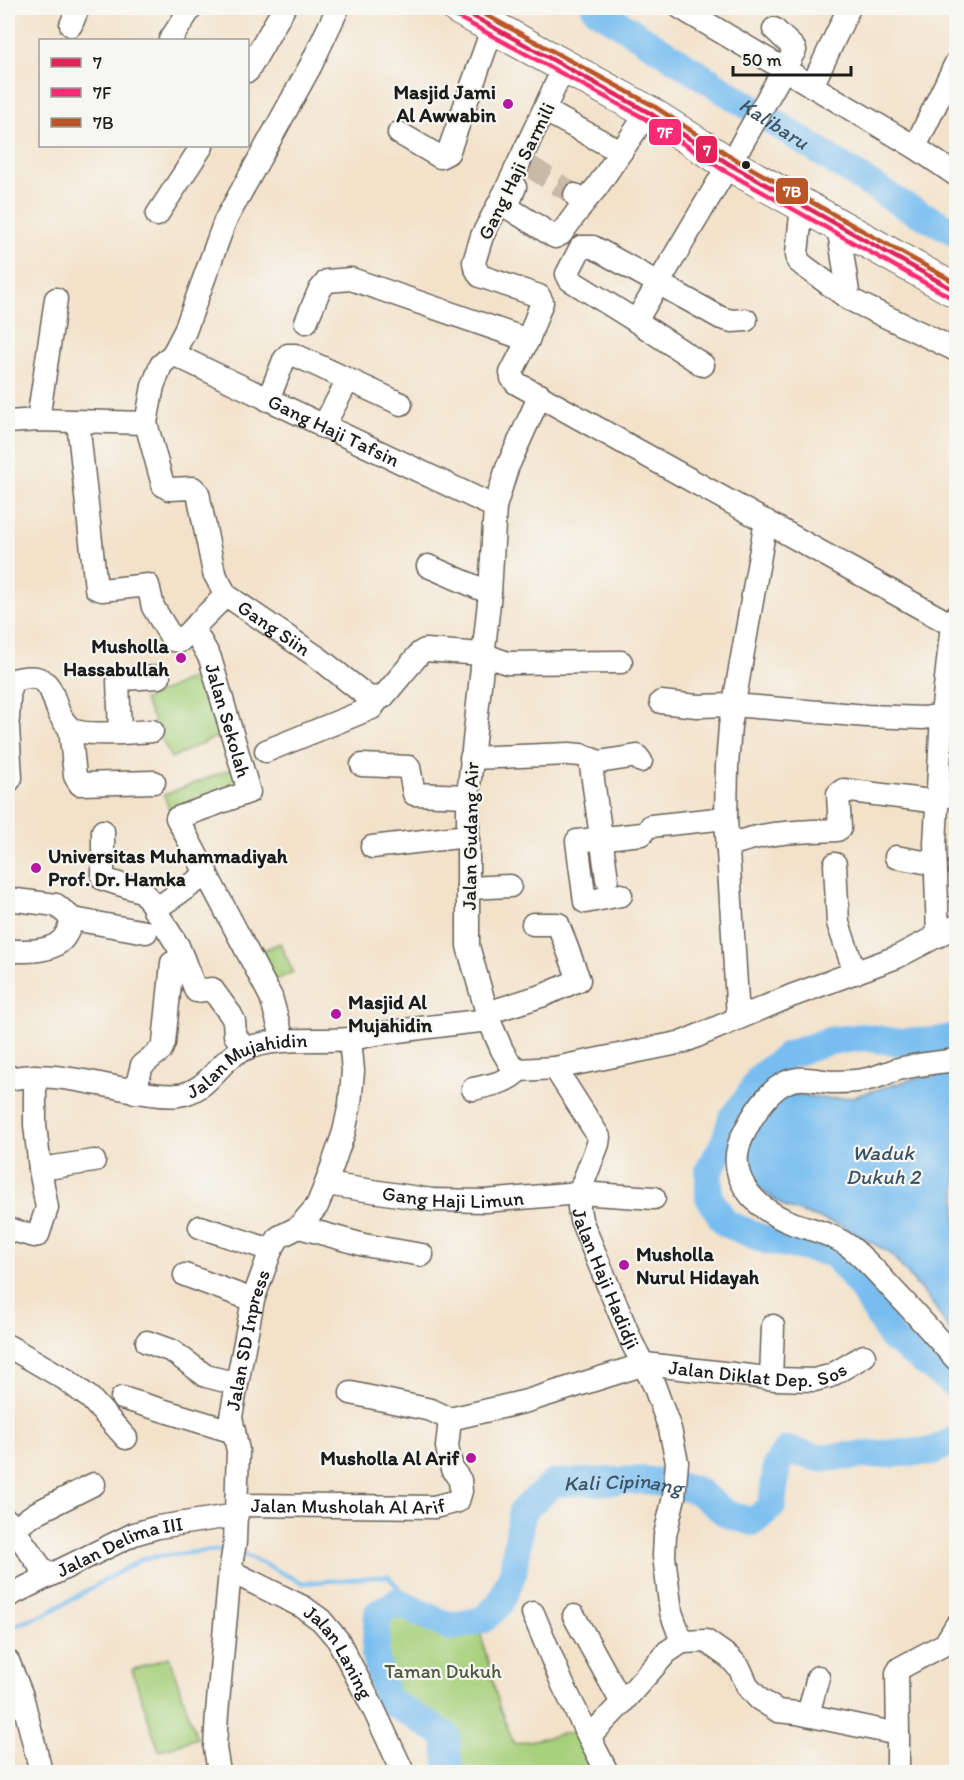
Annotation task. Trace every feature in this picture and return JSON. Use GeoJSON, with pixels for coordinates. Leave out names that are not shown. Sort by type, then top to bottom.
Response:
{"type":"FeatureCollection","features":[{"type":"Feature","properties":{"kind":"highway"},"geometry":{"type":"LineString","coordinates":[[458,8],[497,17],[740,146],[957,268]]}},
{"type":"Feature","properties":{"kind":"highway"},"geometry":{"type":"LineString","coordinates":[[497,17],[571,68],[648,112],[740,146],[802,204],[957,291]]}},
{"type":"Feature","properties":{"kind":"street"},"geometry":{"type":"LineString","coordinates":[[171,39],[190,8]]}},
{"type":"Feature","properties":{"kind":"street"},"geometry":{"type":"LineString","coordinates":[[249,69],[284,8]]}},
{"type":"Feature","properties":{"kind":"street"},"geometry":{"type":"LineString","coordinates":[[8,422],[38,420],[146,423],[153,386],[160,366],[173,354],[185,331],[225,221],[311,65],[338,8]]}},
{"type":"Feature","properties":{"kind":"street"},"geometry":{"type":"LineString","coordinates":[[681,8],[706,15],[779,78],[812,86],[955,171]]}},
{"type":"Feature","properties":{"kind":"street"},"geometry":{"type":"LineString","coordinates":[[812,86],[849,8]]}},
{"type":"Feature","properties":{"kind":"street"},"geometry":{"type":"LineString","coordinates":[[399,133],[440,156],[448,153],[497,17]]}},
{"type":"Feature","properties":{"kind":"street"},"geometry":{"type":"LineString","coordinates":[[636,321],[740,146],[794,48],[774,29]]}},
{"type":"Feature","properties":{"kind":"street"},"geometry":{"type":"LineString","coordinates":[[915,147],[957,63]]}},
{"type":"Feature","properties":{"kind":"street"},"geometry":{"type":"LineString","coordinates":[[571,68],[553,115],[534,145],[528,165],[507,207],[553,236],[561,234],[580,198],[597,187],[648,112]]}},
{"type":"Feature","properties":{"kind":"street","name":"Gang Haji Sarmili"},"geometry":{"type":"LineString","coordinates":[[528,340],[543,305],[539,296],[480,276],[474,262],[482,236],[571,68]]}},
{"type":"Feature","properties":{"kind":"street"},"geometry":{"type":"LineString","coordinates":[[553,115],[621,152]]}},
{"type":"Feature","properties":{"kind":"street"},"geometry":{"type":"LineString","coordinates":[[157,215],[201,147]]}},
{"type":"Feature","properties":{"kind":"street"},"geometry":{"type":"LineString","coordinates":[[802,204],[798,261],[849,299],[957,350]]}},
{"type":"Feature","properties":{"kind":"street"},"geometry":{"type":"LineString","coordinates":[[838,225],[849,299]]}},
{"type":"Feature","properties":{"kind":"street"},"geometry":{"type":"LineString","coordinates":[[703,365],[570,280],[567,274],[581,247],[593,247],[721,318],[732,321],[746,320]]}},
{"type":"Feature","properties":{"kind":"street"},"geometry":{"type":"LineString","coordinates":[[306,322],[319,291],[327,281],[351,279],[528,340],[511,373],[516,383],[766,521],[954,620],[942,715],[949,741],[939,802],[935,864],[947,931],[897,957],[791,996],[683,1042],[555,1068],[519,1070],[506,1081],[473,1089]]}},
{"type":"Feature","properties":{"kind":"street"},"geometry":{"type":"LineString","coordinates":[[38,420],[56,299]]}},
{"type":"Feature","properties":{"kind":"street","name":"Gang Haji Tafsin"},"geometry":{"type":"LineString","coordinates":[[173,354],[495,507]]}},
{"type":"Feature","properties":{"kind":"street"},"geometry":{"type":"LineString","coordinates":[[268,400],[284,360],[288,355],[295,355],[400,404]]}},
{"type":"Feature","properties":{"kind":"street"},"geometry":{"type":"LineString","coordinates":[[323,427],[348,380]]}},
{"type":"Feature","properties":{"kind":"street","name":"Jalan Gudang Air"},"geometry":{"type":"LineString","coordinates":[[519,1070],[502,1050],[488,1016],[468,946],[468,796],[490,593],[495,507],[507,468],[540,395]]}},
{"type":"Feature","properties":{"kind":"street"},"geometry":{"type":"LineString","coordinates":[[78,422],[96,588],[102,590],[148,585],[153,607],[173,640],[180,641],[226,595]]}},
{"type":"Feature","properties":{"kind":"street","name":"Gang Siin"},"geometry":{"type":"LineString","coordinates":[[146,423],[163,484],[169,489],[193,488],[198,493],[214,573],[226,595],[320,658],[368,697],[379,699]]}},
{"type":"Feature","properties":{"kind":"street"},"geometry":{"type":"LineString","coordinates":[[738,1018],[726,818],[730,726],[766,521]]}},
{"type":"Feature","properties":{"kind":"street"},"geometry":{"type":"LineString","coordinates":[[428,566],[490,593]]}},
{"type":"Feature","properties":{"kind":"street","name":"Jalan Sekolah"},"geometry":{"type":"LineString","coordinates":[[193,628],[210,658],[249,792],[177,818],[271,997],[283,1040]]}},
{"type":"Feature","properties":{"kind":"street"},"geometry":{"type":"LineString","coordinates":[[266,751],[372,708],[425,650],[483,654],[507,663],[621,662]]}},
{"type":"Feature","properties":{"kind":"street"},"geometry":{"type":"LineString","coordinates":[[120,732],[118,681],[159,677]]}},
{"type":"Feature","properties":{"kind":"street"},"geometry":{"type":"LineString","coordinates":[[8,719],[10,681],[40,679],[46,681],[60,714],[70,728],[75,776],[80,784],[154,782]]}},
{"type":"Feature","properties":{"kind":"street"},"geometry":{"type":"LineString","coordinates":[[661,702],[697,706],[733,705],[867,716],[924,718],[942,715]]}},
{"type":"Feature","properties":{"kind":"street"},"geometry":{"type":"LineString","coordinates":[[8,727],[11,778],[8,782]]}},
{"type":"Feature","properties":{"kind":"street"},"geometry":{"type":"LineString","coordinates":[[70,728],[81,733],[152,731]]}},
{"type":"Feature","properties":{"kind":"street"},"geometry":{"type":"LineString","coordinates":[[471,758],[569,754],[599,762],[638,756],[641,761]]}},
{"type":"Feature","properties":{"kind":"street"},"geometry":{"type":"LineString","coordinates":[[590,759],[602,839],[614,887],[585,902],[577,841],[602,839],[726,818]]}},
{"type":"Feature","properties":{"kind":"street"},"geometry":{"type":"LineString","coordinates":[[362,765],[409,767],[413,792],[417,795],[468,796]]}},
{"type":"Feature","properties":{"kind":"street"},"geometry":{"type":"LineString","coordinates":[[727,846],[751,837],[780,832],[837,830],[840,828],[838,794],[843,790],[939,802]]}},
{"type":"Feature","properties":{"kind":"street"},"geometry":{"type":"LineString","coordinates":[[103,831],[103,879],[144,892],[178,946],[196,991],[212,988],[231,1015],[236,1035],[245,1049]]}},
{"type":"Feature","properties":{"kind":"street"},"geometry":{"type":"LineString","coordinates":[[372,847],[467,836]]}},
{"type":"Feature","properties":{"kind":"street"},"geometry":{"type":"LineString","coordinates":[[896,857],[935,864]]}},
{"type":"Feature","properties":{"kind":"street"},"geometry":{"type":"LineString","coordinates":[[835,864],[838,923],[855,973]]}},
{"type":"Feature","properties":{"kind":"street"},"geometry":{"type":"LineString","coordinates":[[154,910],[207,874]]}},
{"type":"Feature","properties":{"kind":"street"},"geometry":{"type":"LineString","coordinates":[[468,888],[510,886]]}},
{"type":"Feature","properties":{"kind":"street"},"geometry":{"type":"LineString","coordinates":[[8,899],[56,905],[73,919],[146,932]]}},
{"type":"Feature","properties":{"kind":"street"},"geometry":{"type":"LineString","coordinates":[[8,951],[36,951],[57,945],[64,938],[73,919]]}},
{"type":"Feature","properties":{"kind":"street","name":"Jalan Mujahidin"},"geometry":{"type":"LineString","coordinates":[[8,1079],[35,1076],[76,1080],[135,1092],[177,1095],[192,1092],[205,1084],[236,1053],[245,1049],[283,1040],[350,1039],[488,1016],[579,980],[558,924],[533,924]]}},
{"type":"Feature","properties":{"kind":"street"},"geometry":{"type":"LineString","coordinates":[[135,1092],[142,1065],[161,1050],[164,1044],[172,963]]}},
{"type":"Feature","properties":{"kind":"street","name":"Jalan SD Inpress"},"geometry":{"type":"LineString","coordinates":[[219,1773],[215,1748],[216,1713],[237,1510],[238,1451],[231,1417],[253,1300],[271,1250],[279,1237],[299,1227],[317,1206],[344,1132],[350,1104],[353,1071],[350,1039]]}},
{"type":"Feature","properties":{"kind":"street"},"geometry":{"type":"LineString","coordinates":[[957,1060],[902,1068],[857,1081],[821,1082],[804,1078],[788,1081],[774,1090],[750,1121],[738,1143],[735,1161],[739,1179],[748,1192],[772,1213],[825,1233],[849,1246],[876,1270],[957,1359]]}},
{"type":"Feature","properties":{"kind":"street","name":"Jalan Haji Hadidji"},"geometry":{"type":"LineString","coordinates":[[555,1068],[599,1137],[579,1193],[581,1220],[632,1343],[645,1365],[670,1429],[676,1462],[674,1497],[665,1535],[663,1556],[671,1612],[682,1642]]}},
{"type":"Feature","properties":{"kind":"street"},"geometry":{"type":"LineString","coordinates":[[8,1229],[38,1235],[47,1208],[39,1169],[35,1125],[35,1076]]}},
{"type":"Feature","properties":{"kind":"street"},"geometry":{"type":"LineString","coordinates":[[39,1169],[94,1161]]}},
{"type":"Feature","properties":{"kind":"street","name":"Gang Haji Limun"},"geometry":{"type":"LineString","coordinates":[[326,1184],[432,1200],[485,1201],[579,1193],[654,1198]]}},
{"type":"Feature","properties":{"kind":"street"},"geometry":{"type":"LineString","coordinates":[[200,1227],[271,1250]]}},
{"type":"Feature","properties":{"kind":"street"},"geometry":{"type":"LineString","coordinates":[[299,1227],[364,1245],[422,1255]]}},
{"type":"Feature","properties":{"kind":"street"},"geometry":{"type":"LineString","coordinates":[[185,1275],[253,1300]]}},
{"type":"Feature","properties":{"kind":"street"},"geometry":{"type":"LineString","coordinates":[[771,1378],[773,1326]]}},
{"type":"Feature","properties":{"kind":"street"},"geometry":{"type":"LineString","coordinates":[[147,1342],[172,1351],[206,1377],[237,1384]]}},
{"type":"Feature","properties":{"kind":"street"},"geometry":{"type":"LineString","coordinates":[[8,1346],[65,1379],[90,1398],[126,1438]]}},
{"type":"Feature","properties":{"kind":"street","name":"Jalan Diklat Dep. Sos"},"geometry":{"type":"LineString","coordinates":[[645,1365],[771,1378],[814,1380],[830,1376],[864,1356]]}},
{"type":"Feature","properties":{"kind":"street"},"geometry":{"type":"LineString","coordinates":[[351,1393],[431,1410],[450,1419],[527,1401],[645,1365]]}},
{"type":"Feature","properties":{"kind":"street"},"geometry":{"type":"LineString","coordinates":[[122,1398],[234,1432]]}},
{"type":"Feature","properties":{"kind":"street","name":"Jalan Musholah Al Arif"},"geometry":{"type":"LineString","coordinates":[[237,1510],[434,1507],[458,1501],[461,1491],[460,1480],[452,1469],[447,1447],[450,1419]]}},
{"type":"Feature","properties":{"kind":"street"},"geometry":{"type":"LineString","coordinates":[[47,1576],[11,1525],[94,1484]]}},
{"type":"Feature","properties":{"kind":"street","name":"Jalan Delima III"},"geometry":{"type":"LineString","coordinates":[[8,1596],[134,1534],[237,1510]]}},
{"type":"Feature","properties":{"kind":"street","name":"Jalan Laning"},"geometry":{"type":"LineString","coordinates":[[232,1557],[321,1620],[338,1640],[403,1773]]}},
{"type":"Feature","properties":{"kind":"street"},"geometry":{"type":"LineString","coordinates":[[533,1613],[563,1684],[607,1773]]}},
{"type":"Feature","properties":{"kind":"street"},"geometry":{"type":"LineString","coordinates":[[574,1616],[622,1704]]}},
{"type":"Feature","properties":{"kind":"street"},"geometry":{"type":"LineString","coordinates":[[898,1773],[897,1673],[900,1668],[945,1644],[957,1626]]}},
{"type":"Feature","properties":{"kind":"street"},"geometry":{"type":"LineString","coordinates":[[589,1737],[622,1704],[667,1652],[682,1642],[706,1641],[730,1658],[740,1669],[748,1687],[759,1699],[778,1711],[898,1734]]}},
{"type":"Feature","properties":{"kind":"street"},"geometry":{"type":"LineString","coordinates":[[8,1661],[22,1696],[41,1773]]}},
{"type":"Feature","properties":{"kind":"street"},"geometry":{"type":"LineString","coordinates":[[808,1715],[818,1677]]}},
{"type":"Feature","properties":{"kind":"green space"},"geometry":{"type":"Polygon","coordinates":[[[196,676],[223,734],[171,758],[144,700],[196,676]]]}},
{"type":"Feature","properties":{"kind":"green space"},"geometry":{"type":"Polygon","coordinates":[[[234,768],[241,787],[171,814],[164,795],[234,768]]]}},
{"type":"Feature","properties":{"kind":"green space"},"geometry":{"type":"Polygon","coordinates":[[[280,943],[293,972],[268,984],[255,954],[280,943]]]}},
{"type":"Feature","properties":{"kind":"green space","name":"Taman Dukuh"},"geometry":{"type":"Polygon","coordinates":[[[396,1604],[418,1617],[444,1627],[479,1627],[499,1706],[514,1744],[577,1731],[597,1772],[451,1772],[448,1738],[436,1716],[389,1695],[380,1655],[380,1614],[396,1604]]]}},
{"type":"Feature","properties":{"kind":"green space"},"geometry":{"type":"Polygon","coordinates":[[[169,1657],[197,1738],[159,1751],[132,1670],[169,1657]]]}},
{"type":"Feature","properties":{"kind":"water","name":"Waduk Dukuh 2"},"geometry":{"type":"Polygon","coordinates":[[[956,1074],[956,1342],[935,1307],[890,1253],[842,1226],[785,1207],[759,1188],[747,1167],[750,1143],[758,1122],[781,1098],[794,1094],[828,1099],[852,1097],[916,1078],[956,1074]]]}},
{"type":"Feature","properties":{"kind":"waterway","name":"Kalibaru"},"geometry":{"type":"LineString","coordinates":[[595,8],[903,205],[956,232]]}},
{"type":"Feature","properties":{"kind":"waterway","name":"Kali Cipinang"},"geometry":{"type":"LineString","coordinates":[[956,1037],[937,1041],[896,1042],[863,1037],[829,1041],[788,1055],[760,1077],[732,1118],[725,1141],[709,1170],[709,1197],[725,1223],[766,1240],[832,1253],[859,1284],[891,1337],[956,1386]]}},
{"type":"Feature","properties":{"kind":"waterway","name":"Kali Cipinang"},"geometry":{"type":"LineString","coordinates":[[449,1772],[446,1735],[387,1700],[375,1656],[378,1613],[397,1602],[450,1627],[482,1620],[500,1604],[513,1573],[522,1511],[554,1483],[646,1480],[696,1490],[727,1514],[753,1522],[772,1506],[777,1464],[787,1450],[819,1458],[933,1451],[956,1439]]}},
{"type":"Feature","properties":{"kind":"waterway"},"geometry":{"type":"LineString","coordinates":[[8,1628],[44,1615],[144,1558],[215,1550],[227,1551]]}},
{"type":"Feature","properties":{"kind":"waterway"},"geometry":{"type":"LineString","coordinates":[[241,1553],[303,1583],[388,1576],[420,1613]]}},
{"type":"Feature","properties":{"kind":"tunnel"},"geometry":{"type":"LineString","coordinates":[[529,166],[575,195]]}},
{"type":"Feature","properties":{"kind":"transit line","name":"7"},"geometry":{"type":"LineString","coordinates":[[458,8],[648,112],[729,164],[956,291]]}},
{"type":"Feature","properties":{"kind":"transit line","name":"7B"},"geometry":{"type":"LineString","coordinates":[[473,8],[652,105],[733,158],[956,283]]}},
{"type":"Feature","properties":{"kind":"transit line","name":"7F"},"geometry":{"type":"LineString","coordinates":[[454,15],[644,118],[725,171],[952,298]]}},
{"type":"Feature","properties":{"kind":"place","name":"Masjid Jami Al Awwabin"},"geometry":{"type":"Point","coordinates":[508,104]}},
{"type":"Feature","properties":{"kind":"place","name":"Musholla Hassabullah"},"geometry":{"type":"Point","coordinates":[181,658]}},
{"type":"Feature","properties":{"kind":"place","name":"Universitas Muhammadiyah Prof. Dr. Hamka"},"geometry":{"type":"Point","coordinates":[36,868]}},
{"type":"Feature","properties":{"kind":"place","name":"Masjid Al Mujahidin"},"geometry":{"type":"Point","coordinates":[336,1014]}},
{"type":"Feature","properties":{"kind":"place","name":"Musholla Nurul Hidayah"},"geometry":{"type":"Point","coordinates":[624,1265]}},
{"type":"Feature","properties":{"kind":"place","name":"Musholla Al Arif"},"geometry":{"type":"Point","coordinates":[471,1458]}}]}
